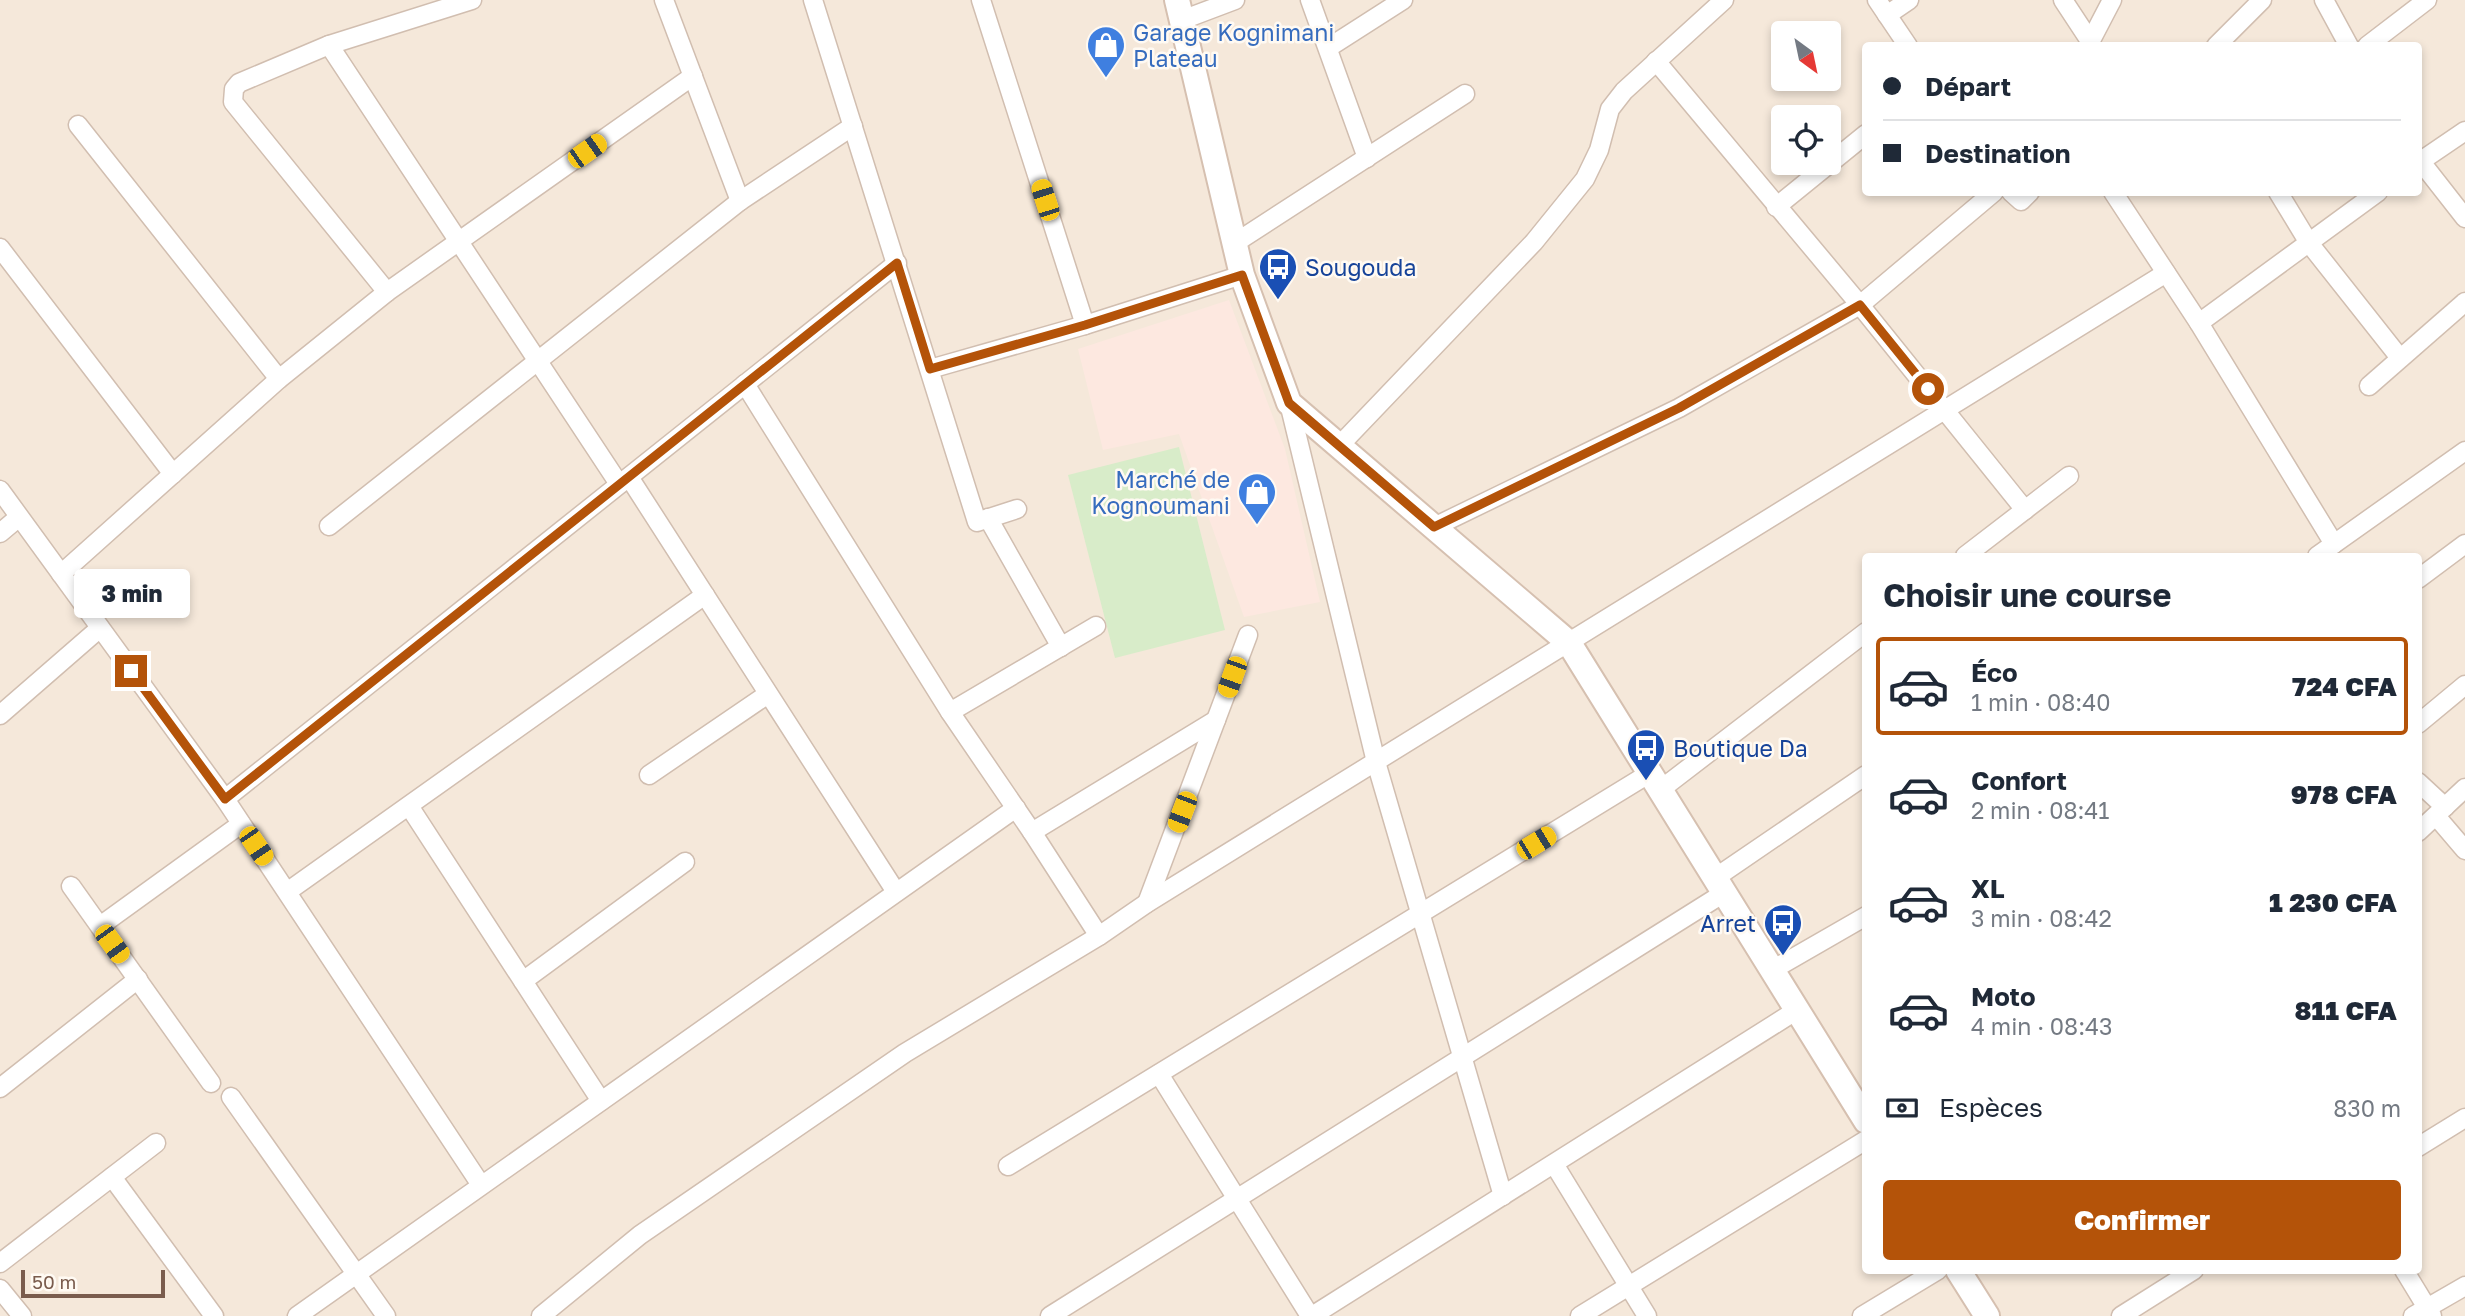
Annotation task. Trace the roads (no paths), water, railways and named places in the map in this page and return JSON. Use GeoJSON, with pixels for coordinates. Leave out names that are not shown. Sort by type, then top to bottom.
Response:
{"type":"FeatureCollection","features":[{"type":"Feature","properties":{"kind":"street"},"geometry":{"type":"LineString","coordinates":[[387,292],[233,102],[234,89],[239,83],[257,74],[329,45],[472,0]]}},
{"type":"Feature","properties":{"kind":"street"},"geometry":{"type":"LineString","coordinates":[[664,0],[740,201]]}},
{"type":"Feature","properties":{"kind":"street"},"geometry":{"type":"LineString","coordinates":[[813,0],[977,522],[1017,509]]}},
{"type":"Feature","properties":{"kind":"street"},"geometry":{"type":"LineString","coordinates":[[981,0],[1085,325]]}},
{"type":"Feature","properties":{"kind":"street"},"geometry":{"type":"LineString","coordinates":[[1235,0],[1180,10],[1242,275],[1289,403],[1376,762],[1503,1196]]}},
{"type":"Feature","properties":{"kind":"street"},"geometry":{"type":"LineString","coordinates":[[1310,0],[1367,158]]}},
{"type":"Feature","properties":{"kind":"street"},"geometry":{"type":"LineString","coordinates":[[1328,48],[1403,0]]}},
{"type":"Feature","properties":{"kind":"street"},"geometry":{"type":"LineString","coordinates":[[1339,446],[1534,242],[1585,179],[1599,150],[1610,109],[1624,91],[1724,0]]}},
{"type":"Feature","properties":{"kind":"street"},"geometry":{"type":"LineString","coordinates":[[1905,42],[1882,8],[1909,0]]}},
{"type":"Feature","properties":{"kind":"street"},"geometry":{"type":"LineString","coordinates":[[2063,0],[2089,42]]}},
{"type":"Feature","properties":{"kind":"street"},"geometry":{"type":"LineString","coordinates":[[2091,42],[2112,0]]}},
{"type":"Feature","properties":{"kind":"street"},"geometry":{"type":"LineString","coordinates":[[2220,42],[2262,0]]}},
{"type":"Feature","properties":{"kind":"street"},"geometry":{"type":"LineString","coordinates":[[2324,0],[2347,42]]}},
{"type":"Feature","properties":{"kind":"street"},"geometry":{"type":"LineString","coordinates":[[2372,42],[2427,0]]}},
{"type":"Feature","properties":{"kind":"street"},"geometry":{"type":"LineString","coordinates":[[329,45],[538,361],[705,595],[896,892]]}},
{"type":"Feature","properties":{"kind":"street"},"geometry":{"type":"LineString","coordinates":[[1656,61],[1860,305],[2025,510]]}},
{"type":"Feature","properties":{"kind":"street"},"geometry":{"type":"LineString","coordinates":[[61,574],[279,379],[387,292],[693,76]]}},
{"type":"Feature","properties":{"kind":"street"},"geometry":{"type":"LineString","coordinates":[[1235,243],[1465,94]]}},
{"type":"Feature","properties":{"kind":"street"},"geometry":{"type":"LineString","coordinates":[[78,125],[279,379]]}},
{"type":"Feature","properties":{"kind":"street"},"geometry":{"type":"LineString","coordinates":[[329,526],[740,201],[853,126]]}},
{"type":"Feature","properties":{"kind":"street"},"geometry":{"type":"LineString","coordinates":[[2422,159],[2465,131]]}},
{"type":"Feature","properties":{"kind":"street"},"geometry":{"type":"LineString","coordinates":[[1776,207],[1862,137]]}},
{"type":"Feature","properties":{"kind":"street"},"geometry":{"type":"LineString","coordinates":[[2422,165],[2465,218]]}},
{"type":"Feature","properties":{"kind":"street"},"geometry":{"type":"LineString","coordinates":[[1434,527],[1679,408],[1860,305],[1989,196]]}},
{"type":"Feature","properties":{"kind":"street"},"geometry":{"type":"LineString","coordinates":[[2116,196],[2199,323],[2334,544]]}},
{"type":"Feature","properties":{"kind":"street"},"geometry":{"type":"LineString","coordinates":[[2280,196],[2309,243],[2400,358]]}},
{"type":"Feature","properties":{"kind":"street"},"geometry":{"type":"LineString","coordinates":[[2199,323],[2373,196]]}},
{"type":"Feature","properties":{"kind":"street"},"geometry":{"type":"LineString","coordinates":[[0,248],[173,474]]}},
{"type":"Feature","properties":{"kind":"street"},"geometry":{"type":"LineString","coordinates":[[225,799],[897,263]]}},
{"type":"Feature","properties":{"kind":"street"},"geometry":{"type":"LineString","coordinates":[[541,1316],[640,1235],[905,1053],[1099,936],[1147,903],[2166,273]]}},
{"type":"Feature","properties":{"kind":"street"},"geometry":{"type":"LineString","coordinates":[[930,369],[1085,325],[1242,275]]}},
{"type":"Feature","properties":{"kind":"street"},"geometry":{"type":"LineString","coordinates":[[2369,386],[2465,302]]}},
{"type":"Feature","properties":{"kind":"street"},"geometry":{"type":"LineString","coordinates":[[746,384],[950,712],[1099,936]]}},
{"type":"Feature","properties":{"kind":"street"},"geometry":{"type":"LineString","coordinates":[[1289,403],[1569,643],[1797,1010],[1862,1108]]}},
{"type":"Feature","properties":{"kind":"street"},"geometry":{"type":"LineString","coordinates":[[2321,553],[2465,451]]}},
{"type":"Feature","properties":{"kind":"street"},"geometry":{"type":"LineString","coordinates":[[1969,553],[2069,476]]}},
{"type":"Feature","properties":{"kind":"street"},"geometry":{"type":"LineString","coordinates":[[0,491],[225,799],[481,1185]]}},
{"type":"Feature","properties":{"kind":"street"},"geometry":{"type":"LineString","coordinates":[[0,533],[19,517]]}},
{"type":"Feature","properties":{"kind":"street"},"geometry":{"type":"LineString","coordinates":[[988,518],[1061,647]]}},
{"type":"Feature","properties":{"kind":"street"},"geometry":{"type":"LineString","coordinates":[[2422,576],[2465,544]]}},
{"type":"Feature","properties":{"kind":"street"},"geometry":{"type":"LineString","coordinates":[[294,887],[705,595]]}},
{"type":"Feature","properties":{"kind":"street"},"geometry":{"type":"LineString","coordinates":[[950,712],[1096,626]]}},
{"type":"Feature","properties":{"kind":"street"},"geometry":{"type":"LineString","coordinates":[[0,715],[100,628]]}},
{"type":"Feature","properties":{"kind":"street"},"geometry":{"type":"LineString","coordinates":[[1147,903],[1248,635]]}},
{"type":"Feature","properties":{"kind":"street"},"geometry":{"type":"LineString","coordinates":[[1008,1166],[1421,913],[1655,782],[1862,635]]}},
{"type":"Feature","properties":{"kind":"street"},"geometry":{"type":"LineString","coordinates":[[2422,721],[2465,685]]}},
{"type":"Feature","properties":{"kind":"street"},"geometry":{"type":"LineString","coordinates":[[649,775],[768,694]]}},
{"type":"Feature","properties":{"kind":"street"},"geometry":{"type":"LineString","coordinates":[[1032,832],[1216,720]]}},
{"type":"Feature","properties":{"kind":"street"},"geometry":{"type":"LineString","coordinates":[[1050,1316],[1463,1057],[1720,886],[1862,778]]}},
{"type":"Feature","properties":{"kind":"street"},"geometry":{"type":"LineString","coordinates":[[2422,787],[2441,811],[2465,850]]}},
{"type":"Feature","properties":{"kind":"street"},"geometry":{"type":"LineString","coordinates":[[2422,828],[2465,788]]}},
{"type":"Feature","properties":{"kind":"street"},"geometry":{"type":"LineString","coordinates":[[409,806],[601,1101]]}},
{"type":"Feature","properties":{"kind":"street"},"geometry":{"type":"LineString","coordinates":[[297,1316],[1016,808]]}},
{"type":"Feature","properties":{"kind":"street"},"geometry":{"type":"LineString","coordinates":[[100,926],[241,824]]}},
{"type":"Feature","properties":{"kind":"street"},"geometry":{"type":"LineString","coordinates":[[523,981],[685,862]]}},
{"type":"Feature","properties":{"kind":"street"},"geometry":{"type":"LineString","coordinates":[[71,886],[211,1083]]}},
{"type":"Feature","properties":{"kind":"street"},"geometry":{"type":"LineString","coordinates":[[1772,970],[1862,918]]}},
{"type":"Feature","properties":{"kind":"street"},"geometry":{"type":"LineString","coordinates":[[0,1088],[138,979]]}},
{"type":"Feature","properties":{"kind":"street"},"geometry":{"type":"LineString","coordinates":[[1159,1074],[1311,1316],[1797,1010]]}},
{"type":"Feature","properties":{"kind":"street"},"geometry":{"type":"LineString","coordinates":[[231,1097],[386,1316]]}},
{"type":"Feature","properties":{"kind":"street"},"geometry":{"type":"LineString","coordinates":[[2422,1145],[2465,1118]]}},
{"type":"Feature","properties":{"kind":"street"},"geometry":{"type":"LineString","coordinates":[[1580,1316],[1862,1142]]}},
{"type":"Feature","properties":{"kind":"street"},"geometry":{"type":"LineString","coordinates":[[0,1263],[156,1143]]}},
{"type":"Feature","properties":{"kind":"street"},"geometry":{"type":"LineString","coordinates":[[1554,1164],[1647,1316]]}},
{"type":"Feature","properties":{"kind":"street"},"geometry":{"type":"LineString","coordinates":[[112,1177],[214,1316]]}},
{"type":"Feature","properties":{"kind":"street"},"geometry":{"type":"LineString","coordinates":[[1863,1316],[1931,1274]]}},
{"type":"Feature","properties":{"kind":"street"},"geometry":{"type":"LineString","coordinates":[[1961,1274],[1987,1316]]}},
{"type":"Feature","properties":{"kind":"street"},"geometry":{"type":"LineString","coordinates":[[2121,1316],[2188,1274]]}},
{"type":"Feature","properties":{"kind":"street"},"geometry":{"type":"LineString","coordinates":[[2406,1274],[2424,1313],[2465,1286]]}},
{"type":"Feature","properties":{"kind":"street"},"geometry":{"type":"LineString","coordinates":[[0,1289],[22,1316]]}},
{"type":"Feature","properties":{"kind":"place","name":"Garage Kognimani Plateau"},"geometry":{"type":"Point","coordinates":[1106,79]}},
{"type":"Feature","properties":{"kind":"place","name":"Sougouda"},"geometry":{"type":"Point","coordinates":[1278,301]}},
{"type":"Feature","properties":{"kind":"place","name":"Marché de Kognoumani"},"geometry":{"type":"Point","coordinates":[1257,526]}},
{"type":"Feature","properties":{"kind":"place","name":"Boutique Da"},"geometry":{"type":"Point","coordinates":[1646,782]}},
{"type":"Feature","properties":{"kind":"place","name":"Arret"},"geometry":{"type":"Point","coordinates":[1783,957]}}]}
